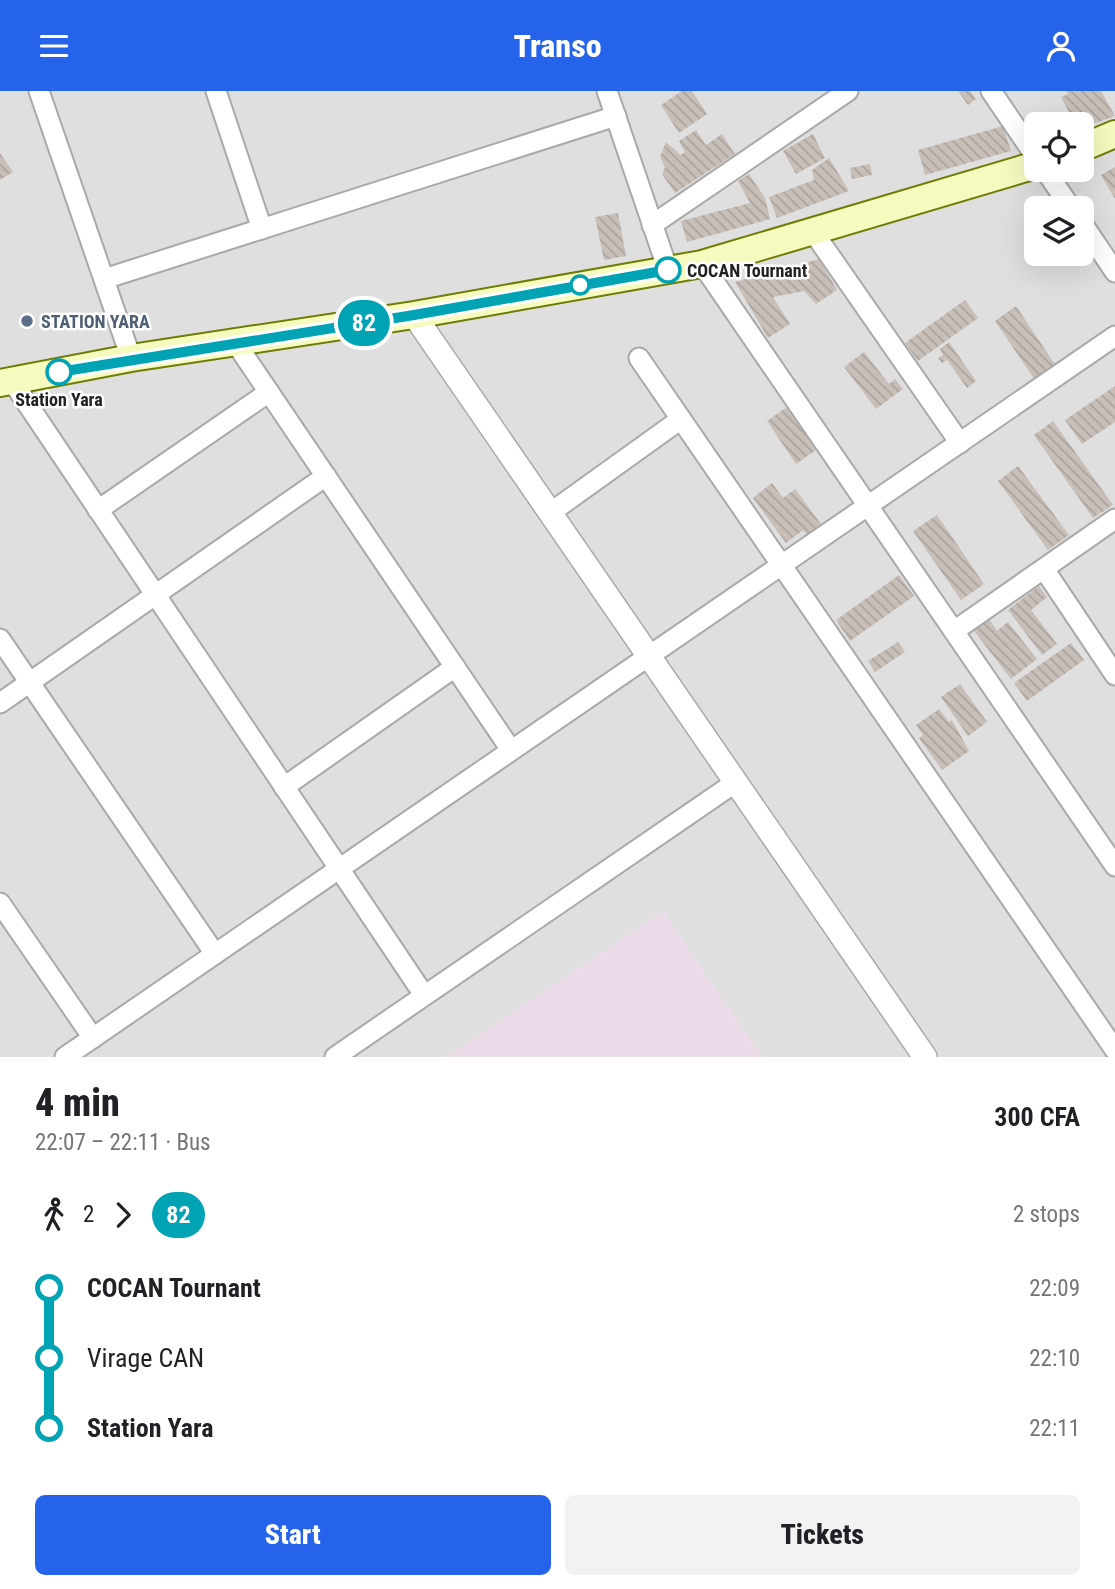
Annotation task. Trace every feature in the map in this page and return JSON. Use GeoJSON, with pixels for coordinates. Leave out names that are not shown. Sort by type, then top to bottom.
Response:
{"type":"FeatureCollection","features":[{"type":"Feature","properties":{"kind":"main road"},"geometry":{"type":"LineString","coordinates":[[1094,143],[1115,134]]}},
{"type":"Feature","properties":{"kind":"main road"},"geometry":{"type":"LineString","coordinates":[[4,376],[414,315],[702,264],[1024,169]]}},
{"type":"Feature","properties":{"kind":"street"},"geometry":{"type":"LineString","coordinates":[[39,91],[131,358]]}},
{"type":"Feature","properties":{"kind":"street"},"geometry":{"type":"LineString","coordinates":[[216,91],[262,229]]}},
{"type":"Feature","properties":{"kind":"street"},"geometry":{"type":"LineString","coordinates":[[607,91],[668,270]]}},
{"type":"Feature","properties":{"kind":"street"},"geometry":{"type":"LineString","coordinates":[[652,225],[848,91]]}},
{"type":"Feature","properties":{"kind":"street"},"geometry":{"type":"LineString","coordinates":[[991,91],[1024,139]]}},
{"type":"Feature","properties":{"kind":"street"},"geometry":{"type":"LineString","coordinates":[[104,279],[615,116]]}},
{"type":"Feature","properties":{"kind":"street"},"geometry":{"type":"LineString","coordinates":[[814,233],[960,443]]}},
{"type":"Feature","properties":{"kind":"street"},"geometry":{"type":"LineString","coordinates":[[1094,241],[1115,272]]}},
{"type":"Feature","properties":{"kind":"street"},"geometry":{"type":"LineString","coordinates":[[702,264],[1115,866]]}},
{"type":"Feature","properties":{"kind":"street"},"geometry":{"type":"LineString","coordinates":[[414,315],[925,1057]]}},
{"type":"Feature","properties":{"kind":"street"},"geometry":{"type":"LineString","coordinates":[[65,1057],[1115,336]]}},
{"type":"Feature","properties":{"kind":"street"},"geometry":{"type":"LineString","coordinates":[[235,342],[512,751]]}},
{"type":"Feature","properties":{"kind":"street"},"geometry":{"type":"LineString","coordinates":[[639,358],[1115,1050]]}},
{"type":"Feature","properties":{"kind":"street"},"geometry":{"type":"LineString","coordinates":[[4,376],[98,510],[424,995]]}},
{"type":"Feature","properties":{"kind":"street"},"geometry":{"type":"LineString","coordinates":[[98,510],[269,392]]}},
{"type":"Feature","properties":{"kind":"street"},"geometry":{"type":"LineString","coordinates":[[550,513],[681,419]]}},
{"type":"Feature","properties":{"kind":"street"},"geometry":{"type":"LineString","coordinates":[[0,702],[326,476]]}},
{"type":"Feature","properties":{"kind":"street"},"geometry":{"type":"LineString","coordinates":[[954,631],[1115,519]]}},
{"type":"Feature","properties":{"kind":"street"},"geometry":{"type":"LineString","coordinates":[[1044,569],[1115,675]]}},
{"type":"Feature","properties":{"kind":"street"},"geometry":{"type":"LineString","coordinates":[[0,639],[215,954]]}},
{"type":"Feature","properties":{"kind":"street"},"geometry":{"type":"LineString","coordinates":[[284,787],[455,667]]}},
{"type":"Feature","properties":{"kind":"street"},"geometry":{"type":"LineString","coordinates":[[335,1057],[736,782]]}},
{"type":"Feature","properties":{"kind":"street"},"geometry":{"type":"LineString","coordinates":[[0,903],[93,1038]]}},
{"type":"Feature","properties":{"kind":"shaded area"},"geometry":{"type":"Polygon","coordinates":[[[0,91],[1115,91],[1115,1057],[762,1057],[663,911],[447,1057],[0,1057],[0,91]]]}},
{"type":"Feature","properties":{"kind":"shaded area"},"geometry":{"type":"Polygon","coordinates":[[[663,911],[762,1057],[447,1057],[663,911]]]}},
{"type":"Feature","properties":{"kind":"building"},"geometry":{"type":"Polygon","coordinates":[[[682,91],[692,91],[707,114],[679,133],[661,105],[682,91]]]}},
{"type":"Feature","properties":{"kind":"building"},"geometry":{"type":"Polygon","coordinates":[[[958,91],[970,91],[976,99],[968,105],[958,91]]]}},
{"type":"Feature","properties":{"kind":"building"},"geometry":{"type":"Polygon","coordinates":[[[1066,91],[1101,91],[1115,116],[1094,124],[1094,112],[1069,112],[1061,97],[1068,94],[1066,91]]]}},
{"type":"Feature","properties":{"kind":"building"},"geometry":{"type":"Polygon","coordinates":[[[1003,126],[1011,151],[925,175],[918,150],[1003,126]]]}},
{"type":"Feature","properties":{"kind":"building"},"geometry":{"type":"Polygon","coordinates":[[[696,130],[706,145],[722,134],[735,154],[675,193],[662,174],[665,167],[660,157],[666,142],[681,155],[685,152],[679,141],[696,130]]]}},
{"type":"Feature","properties":{"kind":"building"},"geometry":{"type":"Polygon","coordinates":[[[813,134],[825,158],[796,174],[783,151],[813,134]]]}},
{"type":"Feature","properties":{"kind":"building"},"geometry":{"type":"Polygon","coordinates":[[[0,153],[13,172],[0,180],[0,153]]]}},
{"type":"Feature","properties":{"kind":"building"},"geometry":{"type":"Polygon","coordinates":[[[829,158],[849,191],[777,218],[769,197],[814,180],[812,170],[829,158]]]}},
{"type":"Feature","properties":{"kind":"building"},"geometry":{"type":"Polygon","coordinates":[[[870,164],[872,175],[852,179],[850,168],[870,164]]]}},
{"type":"Feature","properties":{"kind":"building"},"geometry":{"type":"Polygon","coordinates":[[[1115,167],[1115,199],[1101,175],[1115,167]]]}},
{"type":"Feature","properties":{"kind":"building"},"geometry":{"type":"Polygon","coordinates":[[[749,174],[765,198],[770,219],[687,242],[681,221],[750,203],[738,181],[749,174]]]}},
{"type":"Feature","properties":{"kind":"building"},"geometry":{"type":"Polygon","coordinates":[[[618,213],[626,256],[604,260],[595,217],[618,213]]]}},
{"type":"Feature","properties":{"kind":"building"},"geometry":{"type":"Polygon","coordinates":[[[819,259],[837,290],[816,304],[804,291],[773,297],[790,324],[768,338],[735,282],[819,259]]]}},
{"type":"Feature","properties":{"kind":"building"},"geometry":{"type":"Polygon","coordinates":[[[965,300],[978,318],[918,361],[905,343],[965,300]]]}},
{"type":"Feature","properties":{"kind":"building"},"geometry":{"type":"Polygon","coordinates":[[[1016,306],[1056,366],[1035,380],[995,321],[1016,306]]]}},
{"type":"Feature","properties":{"kind":"building"},"geometry":{"type":"Polygon","coordinates":[[[949,342],[976,381],[967,388],[947,360],[942,363],[938,358],[943,355],[940,349],[949,342]]]}},
{"type":"Feature","properties":{"kind":"building"},"geometry":{"type":"Polygon","coordinates":[[[864,352],[889,384],[895,379],[903,389],[876,409],[844,367],[864,352]]]}},
{"type":"Feature","properties":{"kind":"building"},"geometry":{"type":"Polygon","coordinates":[[[1115,386],[1115,422],[1082,444],[1065,420],[1115,386]]]}},
{"type":"Feature","properties":{"kind":"building"},"geometry":{"type":"Polygon","coordinates":[[[787,407],[816,450],[796,464],[767,421],[787,407]]]}},
{"type":"Feature","properties":{"kind":"building"},"geometry":{"type":"Polygon","coordinates":[[[1053,421],[1113,505],[1093,518],[1034,435],[1053,421]]]}},
{"type":"Feature","properties":{"kind":"building"},"geometry":{"type":"Polygon","coordinates":[[[1018,466],[1069,535],[1048,550],[998,481],[1018,466]]]}},
{"type":"Feature","properties":{"kind":"building"},"geometry":{"type":"Polygon","coordinates":[[[772,483],[783,498],[795,489],[821,524],[807,535],[803,530],[786,543],[753,498],[772,483]]]}},
{"type":"Feature","properties":{"kind":"building"},"geometry":{"type":"Polygon","coordinates":[[[937,515],[984,584],[961,600],[913,531],[937,515]]]}},
{"type":"Feature","properties":{"kind":"building"},"geometry":{"type":"Polygon","coordinates":[[[899,575],[914,596],[850,641],[836,620],[899,575]]]}},
{"type":"Feature","properties":{"kind":"building"},"geometry":{"type":"Polygon","coordinates":[[[1039,586],[1047,597],[1031,610],[1057,644],[1042,655],[1008,610],[1039,586]]]}},
{"type":"Feature","properties":{"kind":"building"},"geometry":{"type":"Polygon","coordinates":[[[989,619],[997,631],[1008,622],[1037,659],[1011,679],[974,631],[989,619]]]}},
{"type":"Feature","properties":{"kind":"building"},"geometry":{"type":"Polygon","coordinates":[[[898,642],[905,652],[875,672],[868,661],[898,642]]]}},
{"type":"Feature","properties":{"kind":"building"},"geometry":{"type":"Polygon","coordinates":[[[1071,643],[1084,660],[1027,701],[1014,683],[1071,643]]]}},
{"type":"Feature","properties":{"kind":"building"},"geometry":{"type":"Polygon","coordinates":[[[960,684],[987,722],[968,736],[941,697],[960,684]]]}},
{"type":"Feature","properties":{"kind":"building"},"geometry":{"type":"Polygon","coordinates":[[[939,709],[949,722],[952,720],[969,751],[942,770],[919,738],[923,735],[916,725],[939,709]]]}},
{"type":"Feature","properties":{"kind":"bus line","name":"82"},"geometry":{"type":"LineString","coordinates":[[59,372],[131,358],[414,315],[668,270]]}},
{"type":"Feature","properties":{"kind":"place","name":"COCAN Tournant"},"geometry":{"type":"Point","coordinates":[668,270]}},
{"type":"Feature","properties":{"kind":"place","name":"STATION YARA"},"geometry":{"type":"Point","coordinates":[27,321]}},
{"type":"Feature","properties":{"kind":"place","name":"Station Yara"},"geometry":{"type":"Point","coordinates":[59,372]}}]}
